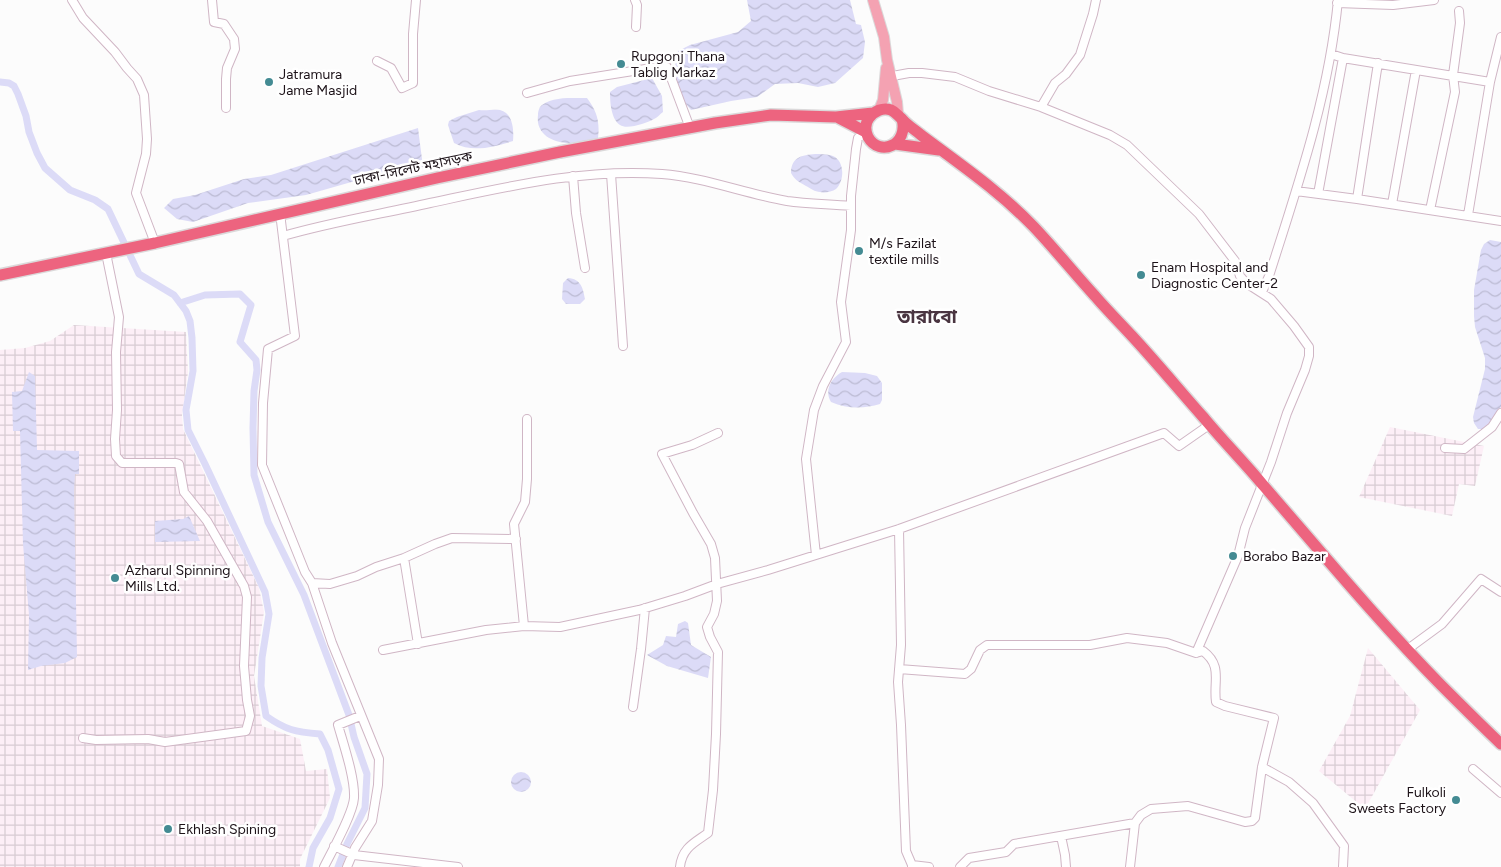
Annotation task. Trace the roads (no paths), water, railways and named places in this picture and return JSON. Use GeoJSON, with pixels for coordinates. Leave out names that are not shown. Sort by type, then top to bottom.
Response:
{"type":"FeatureCollection","features":[{"type":"Feature","properties":{"kind":"highway"},"geometry":{"type":"LineString","coordinates":[[943,151],[895,144],[885,147],[878,146],[868,138],[866,132],[867,122],[876,112],[885,109],[892,110],[980,178],[1022,215],[1096,298],[1134,337],[1307,537],[1408,649],[1440,684],[1501,744]]}},
{"type":"Feature","properties":{"kind":"highway","name":"ঢাকা-সিলেট মহাসড়ক"},"geometry":{"type":"LineString","coordinates":[[0,275],[140,246],[280,213],[560,152],[771,115],[836,117],[876,112]]}},
{"type":"Feature","properties":{"kind":"highway","name":"ঢাকা-সিলেট মহাসড়ক"},"geometry":{"type":"LineString","coordinates":[[836,117],[866,132]]}},
{"type":"Feature","properties":{"kind":"highway"},"geometry":{"type":"LineString","coordinates":[[895,144],[901,138],[903,132],[904,126],[900,117]]}},
{"type":"Feature","properties":{"kind":"main road"},"geometry":{"type":"LineString","coordinates":[[873,0],[884,37],[888,77],[884,100],[876,112]]}},
{"type":"Feature","properties":{"kind":"main road"},"geometry":{"type":"LineString","coordinates":[[888,77],[900,117]]}},
{"type":"Feature","properties":{"kind":"street"},"geometry":{"type":"LineString","coordinates":[[72,0],[83,18],[110,45],[137,79],[144,95],[147,139],[146,154],[136,193],[155,242]]}},
{"type":"Feature","properties":{"kind":"street"},"geometry":{"type":"LineString","coordinates":[[212,0],[214,22],[224,24],[234,39],[236,49],[227,68],[226,108]]}},
{"type":"Feature","properties":{"kind":"street"},"geometry":{"type":"LineString","coordinates":[[377,61],[391,68],[402,88],[413,83],[416,0]]}},
{"type":"Feature","properties":{"kind":"street"},"geometry":{"type":"LineString","coordinates":[[635,0],[637,5],[636,27]]}},
{"type":"Feature","properties":{"kind":"street"},"geometry":{"type":"LineString","coordinates":[[1042,107],[1055,83],[1066,74],[1080,55],[1096,0]]}},
{"type":"Feature","properties":{"kind":"street"},"geometry":{"type":"LineString","coordinates":[[1262,292],[1269,276],[1311,143],[1331,54],[1337,2],[1393,5],[1434,0]]}},
{"type":"Feature","properties":{"kind":"street"},"geometry":{"type":"LineString","coordinates":[[1430,210],[1455,92],[1453,75],[1460,23],[1459,11]]}},
{"type":"Feature","properties":{"kind":"street"},"geometry":{"type":"LineString","coordinates":[[1468,215],[1490,82],[1501,37]]}},
{"type":"Feature","properties":{"kind":"street"},"geometry":{"type":"LineString","coordinates":[[1331,54],[1343,58],[1490,82]]}},
{"type":"Feature","properties":{"kind":"street"},"geometry":{"type":"LineString","coordinates":[[1318,194],[1343,58]]}},
{"type":"Feature","properties":{"kind":"street"},"geometry":{"type":"LineString","coordinates":[[1357,199],[1378,63]]}},
{"type":"Feature","properties":{"kind":"street"},"geometry":{"type":"LineString","coordinates":[[527,93],[570,80],[658,66],[667,67],[690,128]]}},
{"type":"Feature","properties":{"kind":"street"},"geometry":{"type":"LineString","coordinates":[[1392,204],[1416,70]]}},
{"type":"Feature","properties":{"kind":"street"},"geometry":{"type":"LineString","coordinates":[[888,77],[909,73],[954,77],[990,91],[1042,107],[1110,135],[1127,145],[1199,214],[1235,262],[1240,276],[1246,283],[1271,298],[1309,347],[1309,356],[1305,370],[1284,422],[1272,462],[1246,528],[1238,556],[1196,652]]}},
{"type":"Feature","properties":{"kind":"street"},"geometry":{"type":"LineString","coordinates":[[816,555],[806,459],[814,410],[823,386],[846,342],[841,302],[851,230],[851,206],[857,144],[858,138],[866,132]]}},
{"type":"Feature","properties":{"kind":"street"},"geometry":{"type":"LineString","coordinates":[[611,174],[623,346]]}},
{"type":"Feature","properties":{"kind":"street"},"geometry":{"type":"LineString","coordinates":[[283,236],[321,225],[514,185],[572,176],[662,174],[690,178],[788,201],[851,206]]}},
{"type":"Feature","properties":{"kind":"street"},"geometry":{"type":"LineString","coordinates":[[572,176],[585,268]]}},
{"type":"Feature","properties":{"kind":"street"},"geometry":{"type":"LineString","coordinates":[[1296,191],[1501,221]]}},
{"type":"Feature","properties":{"kind":"street"},"geometry":{"type":"LineString","coordinates":[[280,213],[295,336],[268,349],[263,403],[262,465],[305,572],[312,583],[332,643],[379,759],[378,785],[372,821],[352,854],[347,867]]}},
{"type":"Feature","properties":{"kind":"street"},"geometry":{"type":"LineString","coordinates":[[84,738],[96,740],[148,739],[165,742],[246,731],[250,716],[244,666],[247,597],[244,586],[207,521],[184,492],[179,464],[176,462],[122,463],[116,456],[116,352],[120,317],[108,252]]}},
{"type":"Feature","properties":{"kind":"street"},"geometry":{"type":"LineString","coordinates":[[1445,448],[1464,449],[1492,427],[1501,413]]}},
{"type":"Feature","properties":{"kind":"street"},"geometry":{"type":"LineString","coordinates":[[524,626],[514,524],[525,502],[527,419]]}},
{"type":"Feature","properties":{"kind":"street"},"geometry":{"type":"LineString","coordinates":[[383,650],[486,630],[524,626],[560,628],[645,608],[717,584],[899,529],[1164,434],[1179,446],[1209,425]]}},
{"type":"Feature","properties":{"kind":"street"},"geometry":{"type":"LineString","coordinates":[[680,867],[681,859],[689,846],[708,833],[715,753],[718,652],[707,628],[714,614],[717,600],[717,584],[715,558],[711,544],[662,454],[692,445],[718,433]]}},
{"type":"Feature","properties":{"kind":"street"},"geometry":{"type":"LineString","coordinates":[[899,529],[901,645],[898,682],[906,851],[912,866],[929,867]]}},
{"type":"Feature","properties":{"kind":"street"},"geometry":{"type":"LineString","coordinates":[[312,583],[330,584],[357,576],[452,538],[516,539]]}},
{"type":"Feature","properties":{"kind":"street"},"geometry":{"type":"LineString","coordinates":[[404,558],[418,644]]}},
{"type":"Feature","properties":{"kind":"street"},"geometry":{"type":"LineString","coordinates":[[1408,649],[1442,624],[1481,579],[1501,592]]}},
{"type":"Feature","properties":{"kind":"street"},"geometry":{"type":"LineString","coordinates":[[633,707],[642,649],[645,608]]}},
{"type":"Feature","properties":{"kind":"street"},"geometry":{"type":"LineString","coordinates":[[899,669],[965,674],[971,669],[980,650],[987,645],[1090,645],[1127,638],[1167,643],[1196,652],[1203,651],[1212,658],[1216,669],[1216,702],[1274,718],[1262,767],[1255,818],[1252,821],[1245,822],[1188,806],[1151,809],[1141,815],[1135,823],[1130,867]]}},
{"type":"Feature","properties":{"kind":"street"},"geometry":{"type":"LineString","coordinates":[[324,867],[346,822],[354,800],[353,786],[338,725],[360,716]]}},
{"type":"Feature","properties":{"kind":"street"},"geometry":{"type":"LineString","coordinates":[[1262,767],[1289,782],[1313,802],[1344,846],[1346,866]]}},
{"type":"Feature","properties":{"kind":"street"},"geometry":{"type":"LineString","coordinates":[[1473,769],[1501,793]]}},
{"type":"Feature","properties":{"kind":"street"},"geometry":{"type":"LineString","coordinates":[[960,867],[969,858],[1006,852],[1014,844],[1135,823]]}},
{"type":"Feature","properties":{"kind":"street"},"geometry":{"type":"LineString","coordinates":[[1061,836],[1066,867]]}},
{"type":"Feature","properties":{"kind":"street"},"geometry":{"type":"LineString","coordinates":[[334,846],[352,854],[458,867]]}},
{"type":"Feature","properties":{"kind":"water"},"geometry":{"type":"Polygon","coordinates":[[[747,0],[850,0],[856,24],[861,25],[865,42],[863,58],[835,83],[818,87],[798,83],[775,84],[757,97],[691,110],[679,96],[674,71],[678,51],[690,45],[738,32],[751,21],[747,0]]]}},
{"type":"Feature","properties":{"kind":"water"},"geometry":{"type":"Polygon","coordinates":[[[652,78],[662,96],[663,112],[642,124],[627,127],[620,125],[613,115],[610,92],[617,87],[652,78]]]}},
{"type":"Feature","properties":{"kind":"water"},"geometry":{"type":"Polygon","coordinates":[[[563,98],[587,98],[597,117],[599,127],[598,138],[580,143],[559,142],[550,139],[543,133],[539,125],[538,112],[541,106],[563,98]]]}},
{"type":"Feature","properties":{"kind":"water"},"geometry":{"type":"Polygon","coordinates":[[[479,110],[500,110],[508,115],[513,127],[513,141],[491,147],[476,148],[468,148],[454,143],[448,125],[449,121],[479,110]]]}},
{"type":"Feature","properties":{"kind":"water"},"geometry":{"type":"Polygon","coordinates":[[[418,128],[423,167],[376,175],[306,195],[248,203],[193,222],[177,219],[164,208],[173,199],[195,195],[244,179],[271,175],[418,128]]]}},
{"type":"Feature","properties":{"kind":"water"},"geometry":{"type":"Polygon","coordinates":[[[806,155],[833,156],[841,164],[841,182],[836,189],[830,192],[814,191],[797,181],[791,173],[795,160],[806,155]]]}},
{"type":"Feature","properties":{"kind":"water"},"geometry":{"type":"Polygon","coordinates":[[[1490,240],[1501,242],[1501,407],[1485,429],[1478,429],[1473,417],[1485,369],[1485,358],[1475,327],[1474,290],[1481,250],[1484,244],[1490,240]]]}},
{"type":"Feature","properties":{"kind":"water"},"geometry":{"type":"Polygon","coordinates":[[[568,278],[579,282],[582,288],[585,299],[580,304],[566,304],[562,299],[563,283],[568,278]]]}},
{"type":"Feature","properties":{"kind":"water"},"geometry":{"type":"Polygon","coordinates":[[[29,372],[35,376],[37,450],[79,451],[79,474],[75,474],[74,490],[77,657],[65,663],[41,666],[28,670],[29,615],[23,544],[20,431],[13,431],[12,392],[22,391],[29,372]]]}},
{"type":"Feature","properties":{"kind":"water"},"geometry":{"type":"Polygon","coordinates":[[[842,372],[865,373],[877,376],[882,383],[882,400],[880,404],[856,407],[843,406],[831,402],[828,394],[830,385],[842,372]]]}},
{"type":"Feature","properties":{"kind":"water"},"geometry":{"type":"Polygon","coordinates":[[[189,516],[200,541],[155,542],[155,521],[183,519],[189,516]]]}},
{"type":"Feature","properties":{"kind":"water"},"geometry":{"type":"Polygon","coordinates":[[[685,621],[688,623],[691,645],[711,657],[708,678],[667,666],[647,655],[663,645],[666,636],[676,637],[678,624],[685,621]]]}},
{"type":"Feature","properties":{"kind":"water"},"geometry":{"type":"Polygon","coordinates":[[[521,772],[528,775],[531,782],[528,789],[521,792],[514,789],[511,782],[514,775],[521,772]]]}},
{"type":"Feature","properties":{"kind":"waterway"},"geometry":{"type":"LineString","coordinates":[[0,82],[9,83],[14,86],[26,116],[29,132],[45,168],[70,190],[95,200],[108,209],[139,274],[174,295],[186,311],[190,321],[193,371],[186,410],[188,430],[265,592],[269,614],[262,658],[261,686],[266,716],[291,730],[320,734],[328,750],[339,789],[330,818],[313,848],[309,867]]}},
{"type":"Feature","properties":{"kind":"waterway"},"geometry":{"type":"LineString","coordinates":[[180,303],[205,295],[240,294],[251,305],[240,342],[256,360],[253,428],[254,475],[268,522],[304,595],[349,715],[354,737],[367,774],[365,808],[338,867]]}},
{"type":"Feature","properties":{"kind":"place","name":"Rupgonj Thana Tablig Markaz"},"geometry":{"type":"Point","coordinates":[621,64]}},
{"type":"Feature","properties":{"kind":"place","name":"Jatramura Jame Masjid"},"geometry":{"type":"Point","coordinates":[269,82]}},
{"type":"Feature","properties":{"kind":"place","name":"M/s Fazilat textile mills"},"geometry":{"type":"Point","coordinates":[859,251]}},
{"type":"Feature","properties":{"kind":"place","name":"Enam Hospital and Diagnostic Center-2"},"geometry":{"type":"Point","coordinates":[1141,275]}},
{"type":"Feature","properties":{"kind":"place","name":"Borabo Bazar"},"geometry":{"type":"Point","coordinates":[1233,556]}},
{"type":"Feature","properties":{"kind":"place","name":"Azharul Spinning Mills Ltd."},"geometry":{"type":"Point","coordinates":[115,578]}},
{"type":"Feature","properties":{"kind":"place","name":"Fulkoli Sweets Factory"},"geometry":{"type":"Point","coordinates":[1456,800]}},
{"type":"Feature","properties":{"kind":"place","name":"Ekhlash Spining"},"geometry":{"type":"Point","coordinates":[168,829]}},
{"type":"Feature","properties":{"kind":"district","name":"তারাবো"},"geometry":{"type":"Point","coordinates":[927,316]}}]}
